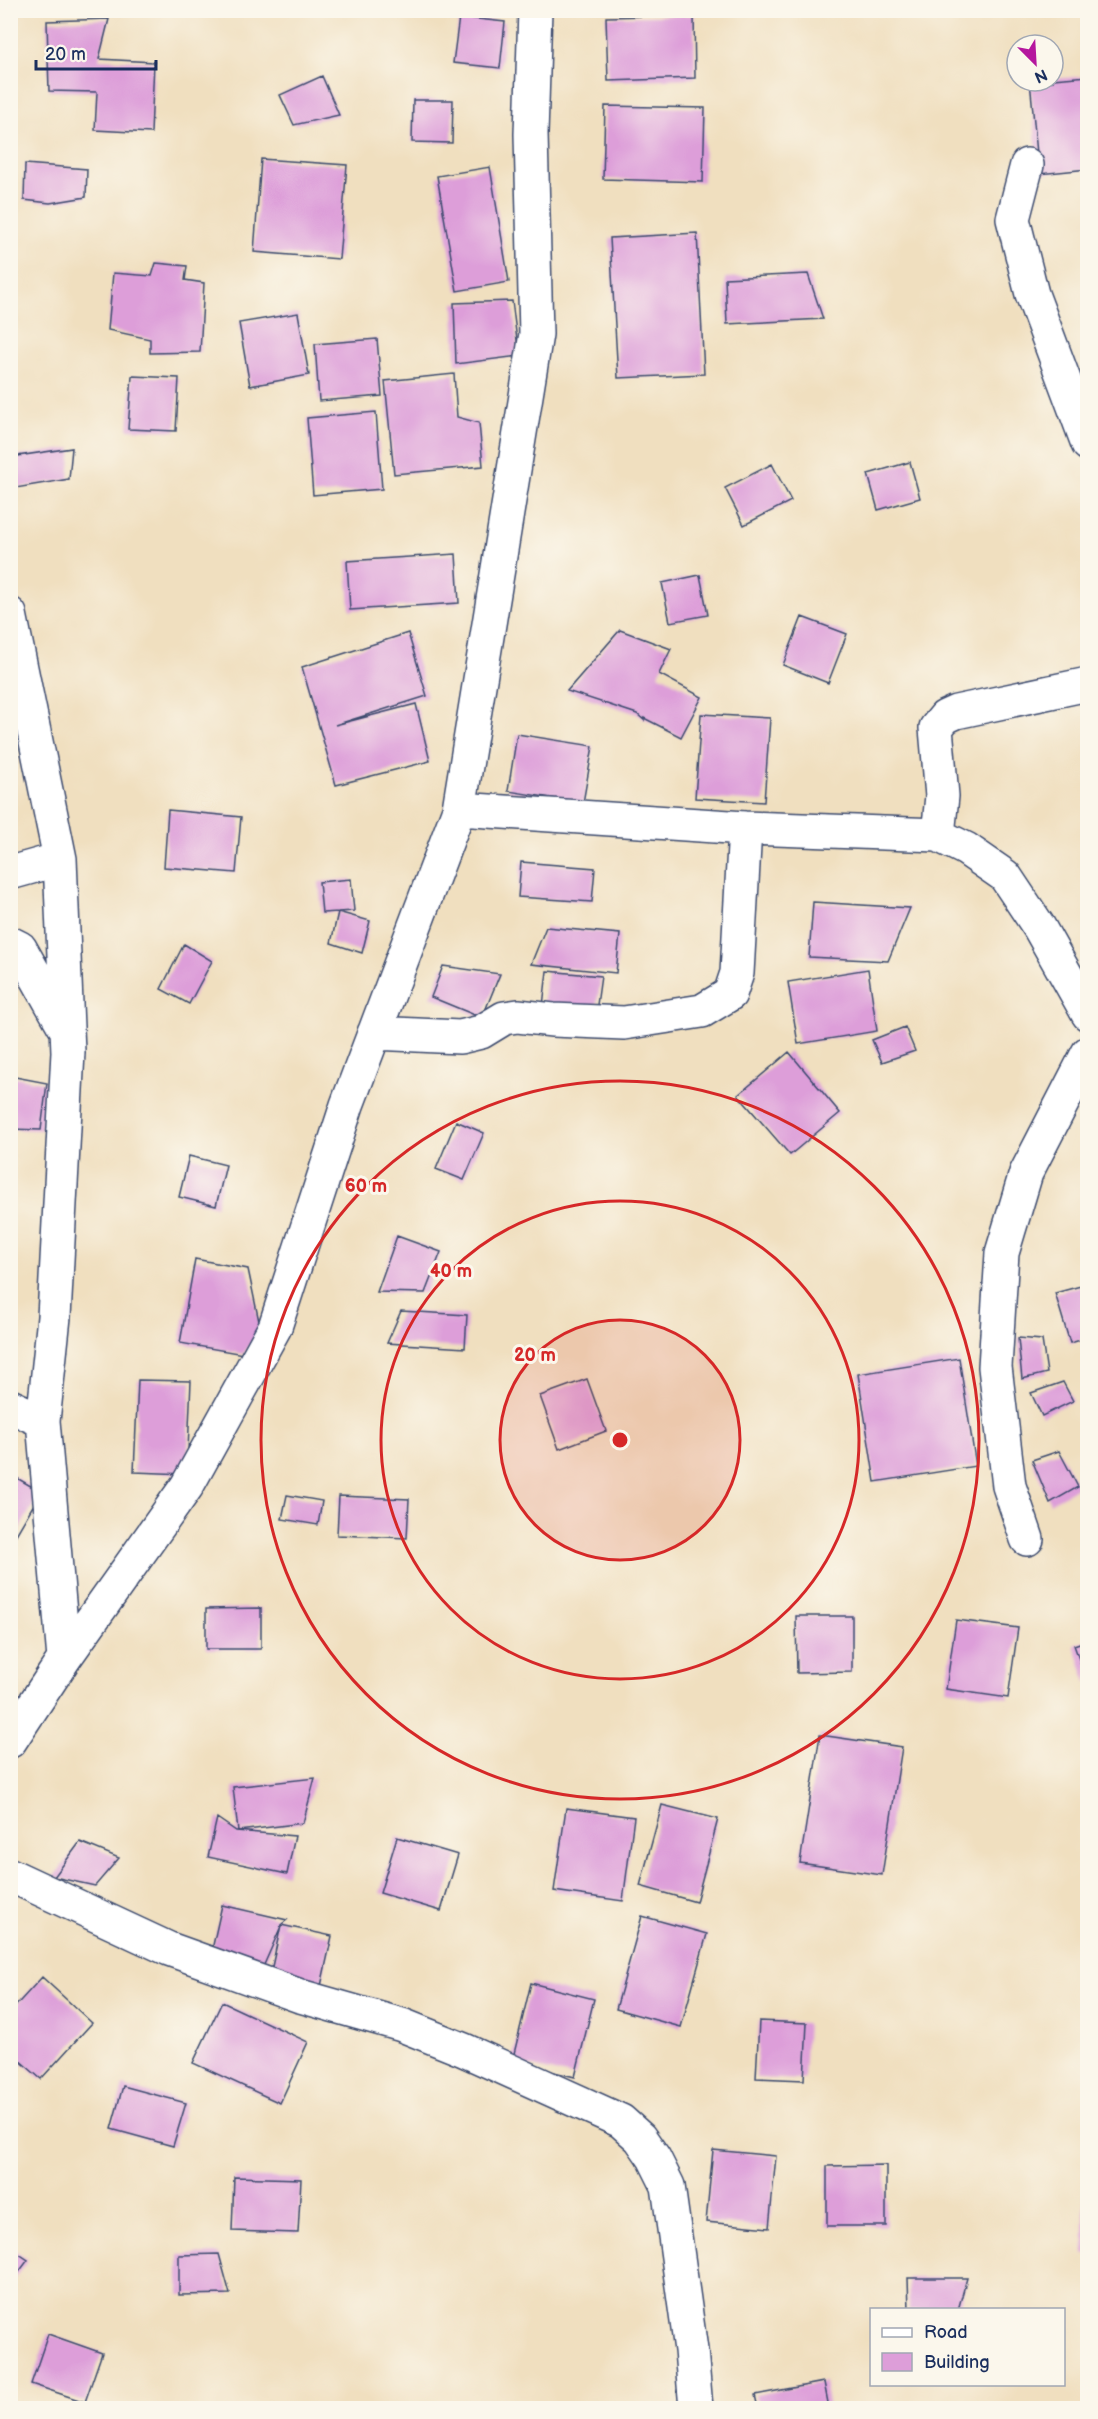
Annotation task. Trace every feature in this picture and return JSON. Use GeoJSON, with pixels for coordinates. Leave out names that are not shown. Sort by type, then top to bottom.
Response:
{"type":"FeatureCollection","features":[{"type":"Feature","properties":{"kind":"street"},"geometry":{"type":"LineString","coordinates":[[10,1741],[64,1659],[187,1486],[276,1326],[347,1105],[459,809],[536,334],[531,134],[535,10]]}},
{"type":"Feature","properties":{"kind":"street"},"geometry":{"type":"LineString","coordinates":[[1027,165],[1013,219],[1032,294],[1088,444]]}},
{"type":"Feature","properties":{"kind":"street"},"geometry":{"type":"LineString","coordinates":[[10,614],[60,859],[68,1052],[54,1317],[43,1421],[64,1659]]}},
{"type":"Feature","properties":{"kind":"street"},"geometry":{"type":"LineString","coordinates":[[938,835],[942,796],[936,728],[945,717],[956,712],[1088,684]]}},
{"type":"Feature","properties":{"kind":"street"},"geometry":{"type":"LineString","coordinates":[[459,809],[746,828],[938,835],[966,849],[1005,876],[1039,927],[1088,1014]]}},
{"type":"Feature","properties":{"kind":"street"},"geometry":{"type":"LineString","coordinates":[[374,1033],[460,1037],[481,1032],[504,1018],[518,1016],[624,1023],[702,1011],[730,994],[737,973],[746,828]]}},
{"type":"Feature","properties":{"kind":"street"},"geometry":{"type":"LineString","coordinates":[[10,873],[60,859]]}},
{"type":"Feature","properties":{"kind":"street"},"geometry":{"type":"LineString","coordinates":[[10,943],[20,948],[67,1032]]}},
{"type":"Feature","properties":{"kind":"street"},"geometry":{"type":"LineString","coordinates":[[1026,1539],[1009,1486],[995,1367],[1002,1254],[1026,1173],[1088,1053]]}},
{"type":"Feature","properties":{"kind":"street"},"geometry":{"type":"LineString","coordinates":[[10,1406],[43,1421]]}},
{"type":"Feature","properties":{"kind":"street"},"geometry":{"type":"LineString","coordinates":[[10,1875],[169,1949],[300,1996],[402,2025],[464,2050],[621,2121],[640,2138],[654,2158],[668,2186],[691,2350],[696,2409]]}},
{"type":"Feature","properties":{"kind":"building"},"geometry":{"type":"Polygon","coordinates":[[[694,15],[695,78],[608,81],[606,17],[694,15]]]}},
{"type":"Feature","properties":{"kind":"building"},"geometry":{"type":"Polygon","coordinates":[[[459,17],[505,22],[500,68],[453,63],[459,17]]]}},
{"type":"Feature","properties":{"kind":"building"},"geometry":{"type":"Polygon","coordinates":[[[109,19],[99,59],[154,62],[151,133],[95,130],[97,92],[49,91],[47,21],[109,19]]]}},
{"type":"Feature","properties":{"kind":"building"},"geometry":{"type":"Polygon","coordinates":[[[322,76],[339,115],[294,125],[280,95],[322,76]]]}},
{"type":"Feature","properties":{"kind":"building"},"geometry":{"type":"Polygon","coordinates":[[[1088,76],[1088,169],[1039,174],[1031,93],[1065,93],[1065,78],[1088,76]]]}},
{"type":"Feature","properties":{"kind":"building"},"geometry":{"type":"Polygon","coordinates":[[[413,100],[453,100],[452,143],[412,142],[413,100]]]}},
{"type":"Feature","properties":{"kind":"building"},"geometry":{"type":"Polygon","coordinates":[[[605,106],[705,108],[703,182],[603,179],[605,106]]]}},
{"type":"Feature","properties":{"kind":"building"},"geometry":{"type":"Polygon","coordinates":[[[261,159],[347,165],[339,259],[254,252],[261,159]]]}},
{"type":"Feature","properties":{"kind":"building"},"geometry":{"type":"Polygon","coordinates":[[[25,164],[87,169],[86,197],[50,203],[24,200],[25,164]]]}},
{"type":"Feature","properties":{"kind":"building"},"geometry":{"type":"Polygon","coordinates":[[[490,167],[509,282],[457,291],[437,176],[490,167]]]}},
{"type":"Feature","properties":{"kind":"building"},"geometry":{"type":"Polygon","coordinates":[[[697,233],[704,374],[618,378],[610,238],[697,233]]]}},
{"type":"Feature","properties":{"kind":"building"},"geometry":{"type":"Polygon","coordinates":[[[156,263],[187,266],[185,280],[204,283],[200,352],[150,353],[150,339],[108,330],[113,273],[152,276],[156,263]]]}},
{"type":"Feature","properties":{"kind":"building"},"geometry":{"type":"Polygon","coordinates":[[[808,274],[823,319],[727,324],[725,278],[808,274]]]}},
{"type":"Feature","properties":{"kind":"building"},"geometry":{"type":"Polygon","coordinates":[[[512,301],[519,356],[456,364],[454,303],[512,301]]]}},
{"type":"Feature","properties":{"kind":"building"},"geometry":{"type":"Polygon","coordinates":[[[298,313],[309,375],[250,386],[239,323],[298,313]]]}},
{"type":"Feature","properties":{"kind":"building"},"geometry":{"type":"Polygon","coordinates":[[[377,339],[382,396],[319,401],[315,344],[377,339]]]}},
{"type":"Feature","properties":{"kind":"building"},"geometry":{"type":"Polygon","coordinates":[[[454,374],[457,417],[479,423],[483,466],[394,474],[385,381],[454,374]]]}},
{"type":"Feature","properties":{"kind":"building"},"geometry":{"type":"Polygon","coordinates":[[[132,376],[179,378],[176,431],[128,429],[132,376]]]}},
{"type":"Feature","properties":{"kind":"building"},"geometry":{"type":"Polygon","coordinates":[[[376,412],[382,489],[313,495],[307,418],[376,412]]]}},
{"type":"Feature","properties":{"kind":"building"},"geometry":{"type":"Polygon","coordinates":[[[72,448],[69,479],[16,488],[11,457],[72,448]]]}},
{"type":"Feature","properties":{"kind":"building"},"geometry":{"type":"Polygon","coordinates":[[[910,462],[920,498],[878,510],[868,474],[910,462]]]}},
{"type":"Feature","properties":{"kind":"building"},"geometry":{"type":"Polygon","coordinates":[[[772,464],[791,501],[744,525],[725,488],[772,464]]]}},
{"type":"Feature","properties":{"kind":"building"},"geometry":{"type":"Polygon","coordinates":[[[456,554],[459,603],[350,610],[347,561],[456,554]]]}},
{"type":"Feature","properties":{"kind":"building"},"geometry":{"type":"Polygon","coordinates":[[[700,575],[708,615],[670,622],[662,583],[700,575]]]}},
{"type":"Feature","properties":{"kind":"building"},"geometry":{"type":"Polygon","coordinates":[[[802,617],[847,634],[828,683],[783,665],[802,617]]]}},
{"type":"Feature","properties":{"kind":"building"},"geometry":{"type":"Polygon","coordinates":[[[620,630],[671,649],[659,674],[702,697],[681,737],[644,718],[644,720],[637,714],[567,691],[620,630]]]}},
{"type":"Feature","properties":{"kind":"building"},"geometry":{"type":"Polygon","coordinates":[[[408,633],[427,696],[335,725],[416,704],[430,761],[336,785],[302,667],[408,633]]]}},
{"type":"Feature","properties":{"kind":"building"},"geometry":{"type":"Polygon","coordinates":[[[701,714],[770,718],[764,802],[695,798],[701,714]]]}},
{"type":"Feature","properties":{"kind":"building"},"geometry":{"type":"Polygon","coordinates":[[[517,734],[593,746],[583,803],[508,791],[517,734]]]}},
{"type":"Feature","properties":{"kind":"building"},"geometry":{"type":"Polygon","coordinates":[[[168,810],[241,817],[236,873],[164,867],[168,810]]]}},
{"type":"Feature","properties":{"kind":"building"},"geometry":{"type":"Polygon","coordinates":[[[521,862],[595,868],[592,902],[518,897],[521,862]]]}},
{"type":"Feature","properties":{"kind":"building"},"geometry":{"type":"Polygon","coordinates":[[[351,879],[354,911],[322,913],[319,882],[351,879]]]}},
{"type":"Feature","properties":{"kind":"building"},"geometry":{"type":"Polygon","coordinates":[[[813,902],[910,908],[888,961],[809,957],[813,902]]]}},
{"type":"Feature","properties":{"kind":"building"},"geometry":{"type":"Polygon","coordinates":[[[338,912],[370,921],[362,953],[331,943],[338,912]]]}},
{"type":"Feature","properties":{"kind":"building"},"geometry":{"type":"Polygon","coordinates":[[[546,927],[620,934],[616,973],[531,964],[546,927]]]}},
{"type":"Feature","properties":{"kind":"building"},"geometry":{"type":"Polygon","coordinates":[[[184,944],[212,961],[189,1004],[161,989],[184,944]]]}},
{"type":"Feature","properties":{"kind":"building"},"geometry":{"type":"Polygon","coordinates":[[[443,966],[500,974],[482,1018],[431,997],[443,966]]]}},
{"type":"Feature","properties":{"kind":"building"},"geometry":{"type":"Polygon","coordinates":[[[868,969],[877,1031],[798,1044],[788,982],[868,969]]]}},
{"type":"Feature","properties":{"kind":"building"},"geometry":{"type":"Polygon","coordinates":[[[547,971],[601,976],[596,1012],[543,1006],[547,971]]]}},
{"type":"Feature","properties":{"kind":"building"},"geometry":{"type":"Polygon","coordinates":[[[905,1027],[915,1051],[882,1062],[872,1040],[905,1027]]]}},
{"type":"Feature","properties":{"kind":"building"},"geometry":{"type":"Polygon","coordinates":[[[789,1052],[840,1113],[790,1155],[738,1095],[789,1052]]]}},
{"type":"Feature","properties":{"kind":"building"},"geometry":{"type":"Polygon","coordinates":[[[10,1076],[47,1083],[41,1130],[10,1129],[10,1076]]]}},
{"type":"Feature","properties":{"kind":"building"},"geometry":{"type":"Polygon","coordinates":[[[456,1121],[484,1133],[464,1180],[436,1169],[456,1121]]]}},
{"type":"Feature","properties":{"kind":"building"},"geometry":{"type":"Polygon","coordinates":[[[189,1156],[226,1165],[216,1206],[179,1197],[189,1156]]]}},
{"type":"Feature","properties":{"kind":"building"},"geometry":{"type":"Polygon","coordinates":[[[397,1236],[441,1252],[425,1293],[377,1292],[397,1236]]]}},
{"type":"Feature","properties":{"kind":"building"},"geometry":{"type":"Polygon","coordinates":[[[195,1259],[248,1269],[261,1331],[243,1354],[180,1343],[195,1259]]]}},
{"type":"Feature","properties":{"kind":"building"},"geometry":{"type":"Polygon","coordinates":[[[1088,1284],[1088,1338],[1070,1343],[1055,1293],[1088,1284]]]}},
{"type":"Feature","properties":{"kind":"building"},"geometry":{"type":"Polygon","coordinates":[[[401,1311],[467,1315],[465,1348],[387,1343],[401,1311]]]}},
{"type":"Feature","properties":{"kind":"building"},"geometry":{"type":"Polygon","coordinates":[[[1018,1338],[1042,1340],[1047,1373],[1022,1379],[1018,1338]]]}},
{"type":"Feature","properties":{"kind":"building"},"geometry":{"type":"Polygon","coordinates":[[[959,1358],[976,1466],[875,1482],[858,1374],[959,1358]]]}},
{"type":"Feature","properties":{"kind":"building"},"geometry":{"type":"Polygon","coordinates":[[[587,1379],[606,1431],[559,1449],[540,1396],[587,1379]]]}},
{"type":"Feature","properties":{"kind":"building"},"geometry":{"type":"Polygon","coordinates":[[[138,1380],[191,1381],[187,1474],[134,1472],[138,1380]]]}},
{"type":"Feature","properties":{"kind":"building"},"geometry":{"type":"Polygon","coordinates":[[[1063,1382],[1073,1401],[1042,1416],[1031,1393],[1063,1382]]]}},
{"type":"Feature","properties":{"kind":"building"},"geometry":{"type":"Polygon","coordinates":[[[1059,1451],[1078,1487],[1050,1503],[1032,1460],[1059,1451]]]}},
{"type":"Feature","properties":{"kind":"building"},"geometry":{"type":"Polygon","coordinates":[[[10,1474],[41,1492],[10,1545],[10,1474]]]}},
{"type":"Feature","properties":{"kind":"building"},"geometry":{"type":"Polygon","coordinates":[[[287,1495],[322,1501],[318,1525],[282,1519],[287,1495]]]}},
{"type":"Feature","properties":{"kind":"building"},"geometry":{"type":"Polygon","coordinates":[[[339,1496],[409,1499],[407,1538],[337,1535],[339,1496]]]}},
{"type":"Feature","properties":{"kind":"building"},"geometry":{"type":"Polygon","coordinates":[[[261,1608],[261,1649],[206,1649],[206,1609],[261,1608]]]}},
{"type":"Feature","properties":{"kind":"building"},"geometry":{"type":"Polygon","coordinates":[[[796,1616],[852,1616],[852,1672],[797,1673],[796,1616]]]}},
{"type":"Feature","properties":{"kind":"building"},"geometry":{"type":"Polygon","coordinates":[[[956,1620],[1018,1628],[1008,1698],[946,1689],[956,1620]]]}},
{"type":"Feature","properties":{"kind":"building"},"geometry":{"type":"Polygon","coordinates":[[[1088,1640],[1088,1682],[1087,1682],[1074,1645],[1088,1640]]]}},
{"type":"Feature","properties":{"kind":"building"},"geometry":{"type":"Polygon","coordinates":[[[820,1735],[902,1747],[882,1875],[800,1863],[820,1735]]]}},
{"type":"Feature","properties":{"kind":"building"},"geometry":{"type":"Polygon","coordinates":[[[315,1778],[303,1823],[238,1831],[233,1787],[315,1778]]]}},
{"type":"Feature","properties":{"kind":"building"},"geometry":{"type":"Polygon","coordinates":[[[662,1805],[718,1819],[696,1902],[640,1886],[662,1805]]]}},
{"type":"Feature","properties":{"kind":"building"},"geometry":{"type":"Polygon","coordinates":[[[566,1808],[634,1817],[623,1901],[554,1891],[566,1808]]]}},
{"type":"Feature","properties":{"kind":"building"},"geometry":{"type":"Polygon","coordinates":[[[217,1818],[236,1831],[295,1836],[287,1874],[208,1857],[217,1818]]]}},
{"type":"Feature","properties":{"kind":"building"},"geometry":{"type":"Polygon","coordinates":[[[397,1837],[458,1855],[441,1911],[380,1893],[397,1837]]]}},
{"type":"Feature","properties":{"kind":"building"},"geometry":{"type":"Polygon","coordinates":[[[80,1842],[119,1858],[95,1886],[54,1877],[80,1842]]]}},
{"type":"Feature","properties":{"kind":"building"},"geometry":{"type":"Polygon","coordinates":[[[222,1905],[287,1920],[282,1924],[260,1974],[209,1963],[222,1905]]]}},
{"type":"Feature","properties":{"kind":"building"},"geometry":{"type":"Polygon","coordinates":[[[642,1916],[707,1934],[681,2027],[616,2009],[642,1916]]]}},
{"type":"Feature","properties":{"kind":"building"},"geometry":{"type":"Polygon","coordinates":[[[281,1925],[332,1936],[321,1986],[270,1976],[281,1925]]]}},
{"type":"Feature","properties":{"kind":"building"},"geometry":{"type":"Polygon","coordinates":[[[42,1977],[92,2023],[41,2079],[10,2052],[10,2012],[42,1977]]]}},
{"type":"Feature","properties":{"kind":"building"},"geometry":{"type":"Polygon","coordinates":[[[531,1983],[594,1999],[575,2077],[512,2062],[531,1983]]]}},
{"type":"Feature","properties":{"kind":"building"},"geometry":{"type":"Polygon","coordinates":[[[222,2002],[308,2042],[280,2103],[193,2063],[222,2002]]]}},
{"type":"Feature","properties":{"kind":"building"},"geometry":{"type":"Polygon","coordinates":[[[759,2021],[807,2023],[804,2080],[756,2078],[759,2021]]]}},
{"type":"Feature","properties":{"kind":"building"},"geometry":{"type":"Polygon","coordinates":[[[123,2086],[186,2103],[173,2146],[111,2129],[123,2086]]]}},
{"type":"Feature","properties":{"kind":"building"},"geometry":{"type":"Polygon","coordinates":[[[713,2150],[776,2156],[769,2228],[706,2222],[713,2150]]]}},
{"type":"Feature","properties":{"kind":"building"},"geometry":{"type":"Polygon","coordinates":[[[886,2165],[886,2226],[827,2226],[827,2166],[886,2165]]]}},
{"type":"Feature","properties":{"kind":"building"},"geometry":{"type":"Polygon","coordinates":[[[234,2177],[301,2179],[298,2233],[232,2231],[234,2177]]]}},
{"type":"Feature","properties":{"kind":"building"},"geometry":{"type":"Polygon","coordinates":[[[1084,2192],[1088,2192],[1088,2254],[1084,2254],[1084,2192]]]}},
{"type":"Feature","properties":{"kind":"building"},"geometry":{"type":"Polygon","coordinates":[[[10,2248],[28,2260],[10,2284],[10,2248]]]}},
{"type":"Feature","properties":{"kind":"building"},"geometry":{"type":"Polygon","coordinates":[[[219,2254],[230,2294],[179,2295],[179,2255],[219,2254]]]}},
{"type":"Feature","properties":{"kind":"building"},"geometry":{"type":"Polygon","coordinates":[[[908,2278],[967,2278],[959,2308],[909,2308],[908,2278]]]}},
{"type":"Feature","properties":{"kind":"building"},"geometry":{"type":"Polygon","coordinates":[[[48,2334],[102,2353],[85,2402],[31,2384],[48,2334]]]}},
{"type":"Feature","properties":{"kind":"building"},"geometry":{"type":"Polygon","coordinates":[[[824,2382],[829,2408],[758,2408],[755,2395],[824,2382]]]}}]}
